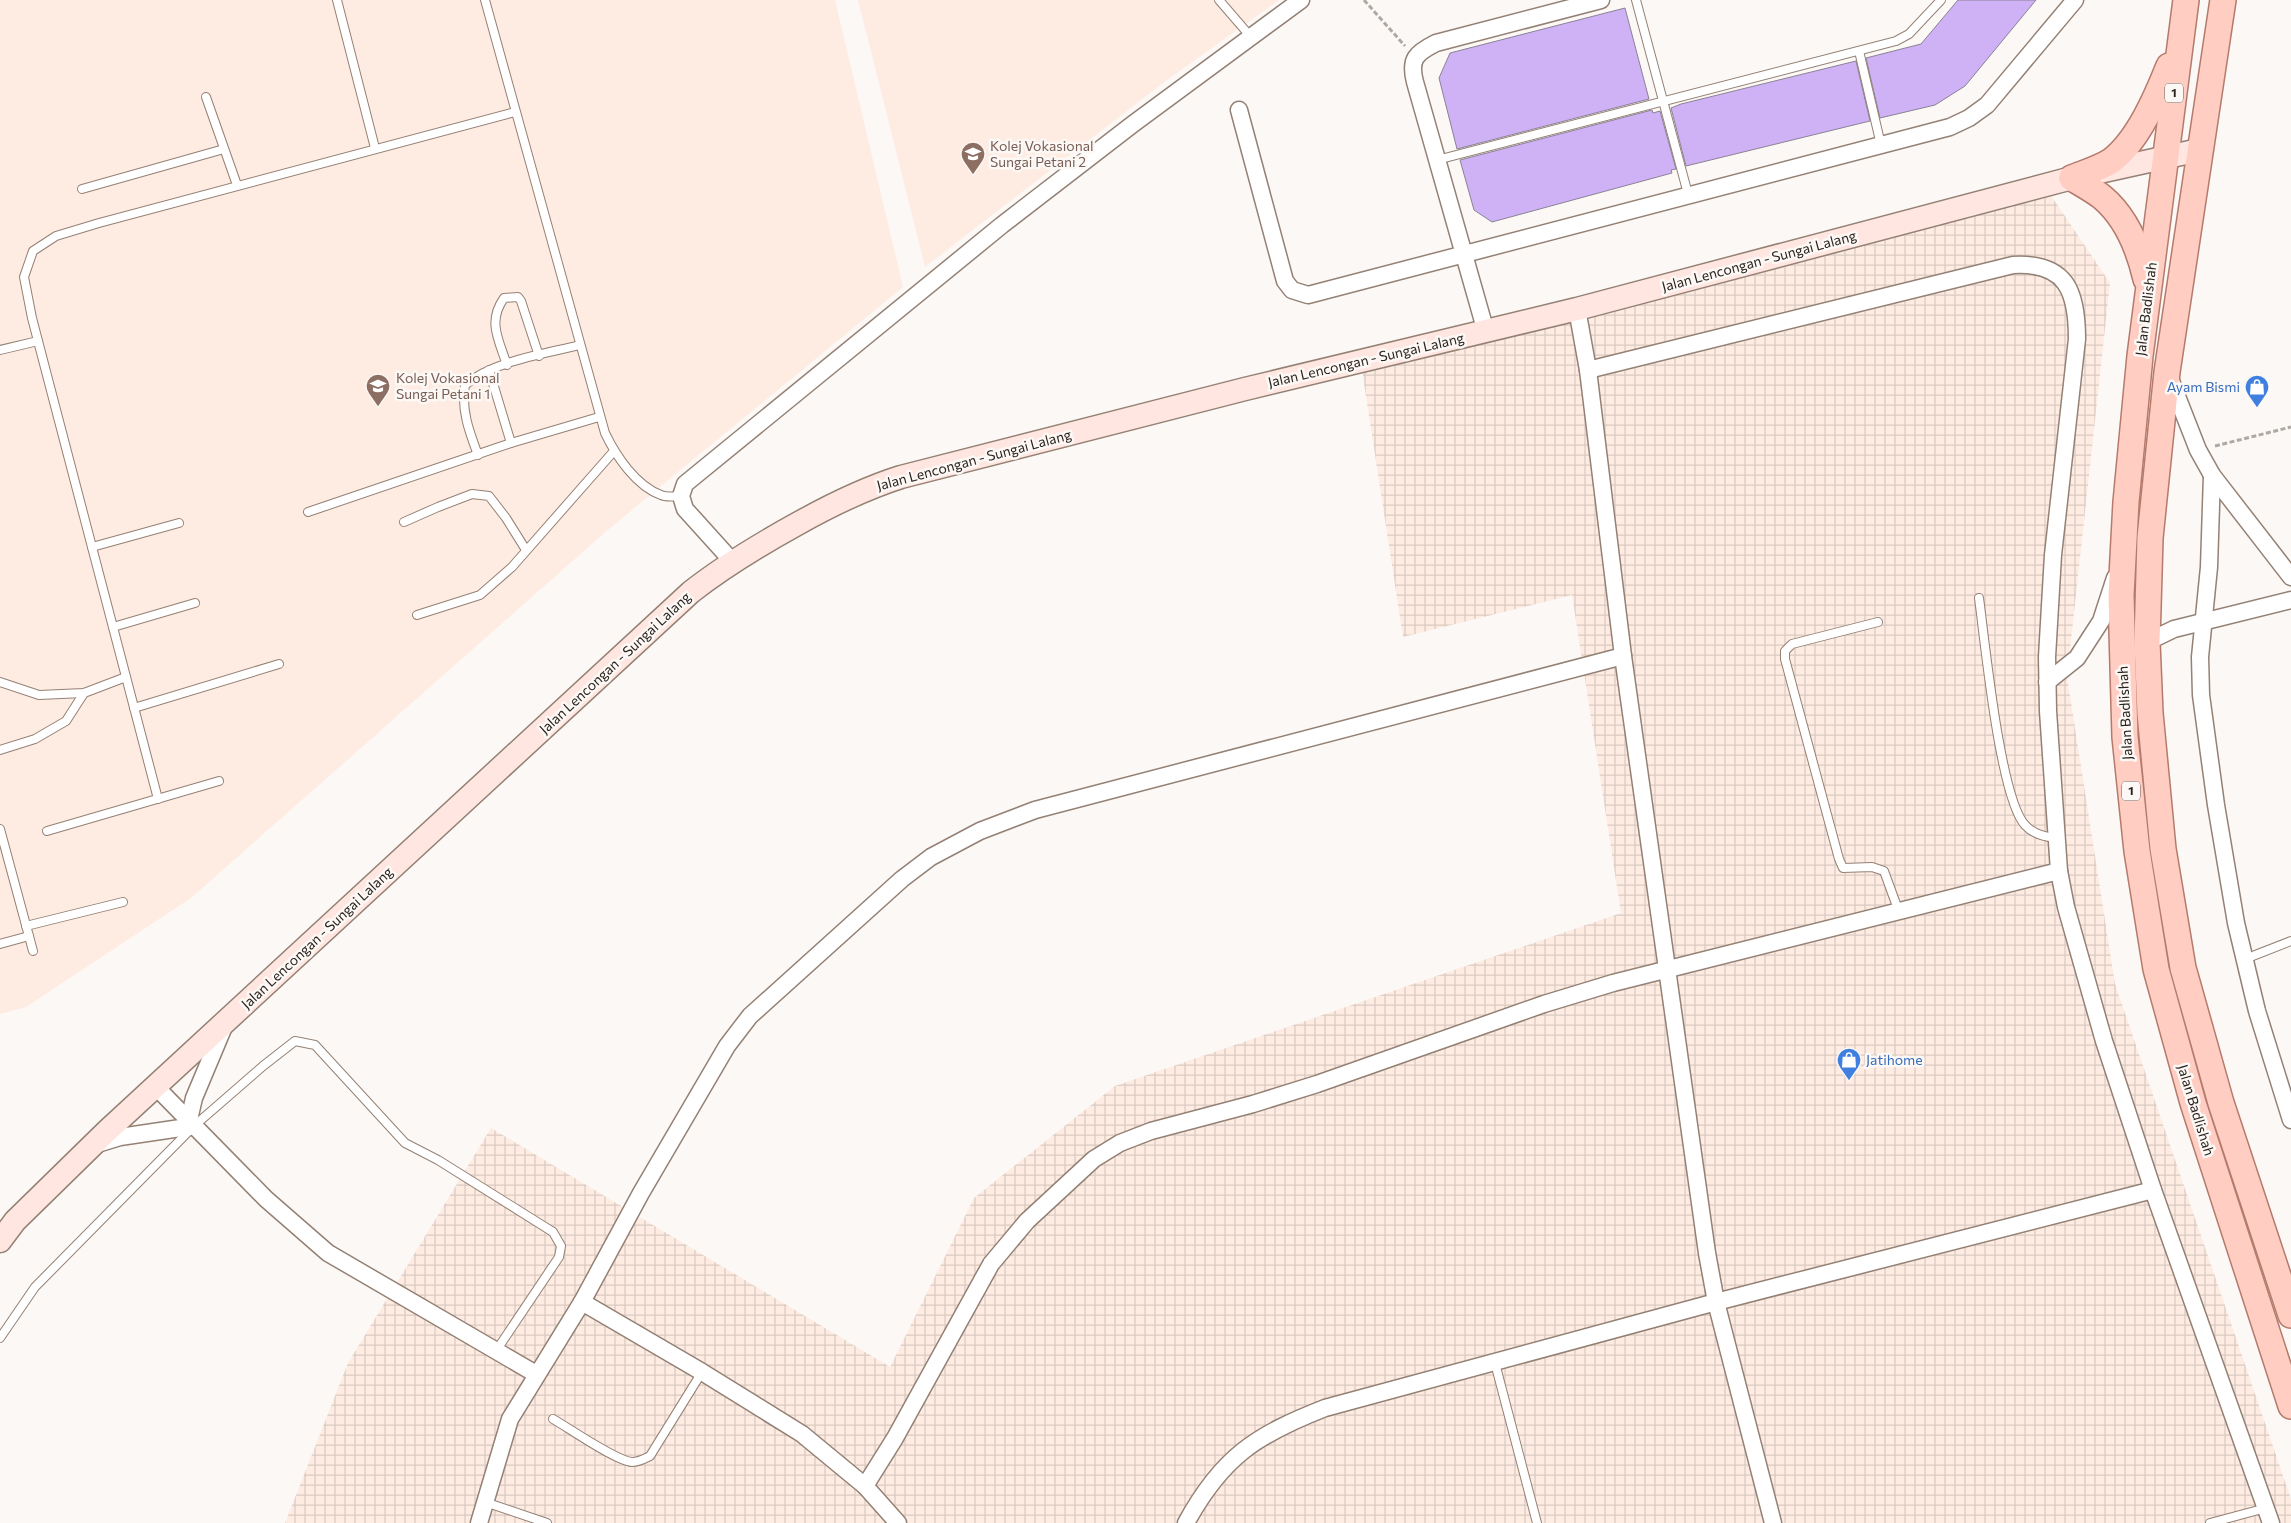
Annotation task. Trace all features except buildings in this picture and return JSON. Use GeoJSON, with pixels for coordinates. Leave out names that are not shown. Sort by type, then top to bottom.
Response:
{"type":"FeatureCollection","features":[{"type":"Feature","properties":{"kind":"main road","name":"Jalan Badlishah"},"geometry":{"type":"LineString","coordinates":[[2186,0],[2165,156],[2132,435],[2122,558],[2121,665],[2125,737],[2137,851],[2156,970],[2193,1103],[2291,1406]]}},
{"type":"Feature","properties":{"kind":"main road","name":"Jalan Badlishah"},"geometry":{"type":"LineString","coordinates":[[2223,0],[2167,372],[2150,538],[2147,642],[2150,713],[2163,849],[2183,968],[2221,1103],[2291,1315]]}},
{"type":"Feature","properties":{"kind":"main road"},"geometry":{"type":"LineString","coordinates":[[2072,178],[2109,162],[2125,149],[2160,89],[2182,30]]}},
{"type":"Feature","properties":{"kind":"main road"},"geometry":{"type":"LineString","coordinates":[[2072,178],[2103,198],[2126,226],[2141,259],[2149,290]]}},
{"type":"Feature","properties":{"kind":"street"},"geometry":{"type":"LineString","coordinates":[[732,561],[685,510],[681,496],[685,484],[1002,225],[1133,124],[1301,0]]}},
{"type":"Feature","properties":{"kind":"street"},"geometry":{"type":"LineString","coordinates":[[1486,332],[1412,70],[1415,58],[1423,49],[1436,43],[1601,0]]}},
{"type":"Feature","properties":{"kind":"street"},"geometry":{"type":"LineString","coordinates":[[1239,110],[1285,280],[1292,290],[1308,295],[1688,194],[1950,127],[1970,118],[1988,105],[2074,0]]}},
{"type":"Feature","properties":{"kind":"street","name":"Jalan Lencongan - Sungai Lalang"},"geometry":{"type":"LineString","coordinates":[[0,1241],[15,1221],[93,1145],[691,592],[732,561],[841,499],[881,483],[1245,389],[1577,309],[2072,178],[2199,150]]}},
{"type":"Feature","properties":{"kind":"street"},"geometry":{"type":"LineString","coordinates":[[1588,370],[2013,264],[2036,265],[2062,278],[2073,296],[2076,307],[2077,340],[2053,555],[2047,682],[2058,871],[2066,907],[2104,1041],[2153,1190],[2268,1516]]}},
{"type":"Feature","properties":{"kind":"street"},"geometry":{"type":"LineString","coordinates":[[1577,309],[1588,370],[1623,656],[1694,1165],[1716,1302],[1772,1523]]}},
{"type":"Feature","properties":{"kind":"street"},"geometry":{"type":"LineString","coordinates":[[2167,372],[2198,450],[2212,475],[2291,576]]}},
{"type":"Feature","properties":{"kind":"street"},"geometry":{"type":"LineString","coordinates":[[2212,475],[2210,567],[2200,657],[2201,695],[2216,805],[2236,923],[2257,1011],[2291,1120]]}},
{"type":"Feature","properties":{"kind":"street"},"geometry":{"type":"LineString","coordinates":[[2047,682],[2077,658],[2100,621],[2122,558]]}},
{"type":"Feature","properties":{"kind":"street"},"geometry":{"type":"LineString","coordinates":[[2147,642],[2174,629],[2291,600]]}},
{"type":"Feature","properties":{"kind":"street"},"geometry":{"type":"LineString","coordinates":[[479,1523],[510,1419],[582,1302],[727,1046],[750,1016],[902,879],[931,857],[980,831],[1035,810],[1623,656]]}},
{"type":"Feature","properties":{"kind":"street"},"geometry":{"type":"LineString","coordinates":[[866,1486],[895,1438],[991,1264],[1027,1221],[1094,1159],[1120,1143],[1151,1131],[1253,1104],[1352,1072],[1544,1004],[1613,983],[1668,971],[2058,871]]}},
{"type":"Feature","properties":{"kind":"street"},"geometry":{"type":"LineString","coordinates":[[192,1123],[201,1079],[226,1022]]}},
{"type":"Feature","properties":{"kind":"street"},"geometry":{"type":"LineString","coordinates":[[156,1087],[266,1199],[328,1253],[536,1374]]}},
{"type":"Feature","properties":{"kind":"street"},"geometry":{"type":"LineString","coordinates":[[93,1145],[120,1137],[192,1123]]}},
{"type":"Feature","properties":{"kind":"street"},"geometry":{"type":"LineString","coordinates":[[1186,1523],[1213,1479],[1235,1456],[1263,1436],[1288,1422],[1324,1408],[1716,1302],[2153,1190]]}},
{"type":"Feature","properties":{"kind":"street"},"geometry":{"type":"LineString","coordinates":[[582,1302],[702,1372],[802,1434],[866,1486],[898,1523]]}},
{"type":"Feature","properties":{"kind":"lane"},"geometry":{"type":"LineString","coordinates":[[337,0],[374,148]]}},
{"type":"Feature","properties":{"kind":"lane"},"geometry":{"type":"LineString","coordinates":[[485,0],[599,417],[614,451],[644,485],[663,496],[681,496]]}},
{"type":"Feature","properties":{"kind":"lane"},"geometry":{"type":"LineString","coordinates":[[1219,0],[1251,37]]}},
{"type":"Feature","properties":{"kind":"lane"},"geometry":{"type":"LineString","coordinates":[[1636,0],[1688,194]]}},
{"type":"Feature","properties":{"kind":"lane"},"geometry":{"type":"LineString","coordinates":[[1437,160],[1896,41],[1909,34],[1940,0]]}},
{"type":"Feature","properties":{"kind":"lane"},"geometry":{"type":"LineString","coordinates":[[1859,51],[1881,145]]}},
{"type":"Feature","properties":{"kind":"lane"},"geometry":{"type":"LineString","coordinates":[[206,97],[237,185]]}},
{"type":"Feature","properties":{"kind":"lane"},"geometry":{"type":"LineString","coordinates":[[158,799],[38,341],[24,277],[33,251],[56,236],[374,148],[516,112]]}},
{"type":"Feature","properties":{"kind":"lane"},"geometry":{"type":"LineString","coordinates":[[82,189],[224,149]]}},
{"type":"Feature","properties":{"kind":"lane"},"geometry":{"type":"LineString","coordinates":[[507,365],[495,327],[495,314],[504,298],[518,297],[522,301],[539,356]]}},
{"type":"Feature","properties":{"kind":"lane"},"geometry":{"type":"LineString","coordinates":[[0,350],[38,341]]}},
{"type":"Feature","properties":{"kind":"lane"},"geometry":{"type":"LineString","coordinates":[[478,455],[467,425],[462,401],[465,385],[477,375],[489,370],[580,345]]}},
{"type":"Feature","properties":{"kind":"lane"},"geometry":{"type":"LineString","coordinates":[[489,370],[511,443]]}},
{"type":"Feature","properties":{"kind":"lane"},"geometry":{"type":"LineString","coordinates":[[308,512],[511,443],[599,417]]}},
{"type":"Feature","properties":{"kind":"lane"},"geometry":{"type":"LineString","coordinates":[[417,615],[480,595],[512,567],[614,451]]}},
{"type":"Feature","properties":{"kind":"lane"},"geometry":{"type":"LineString","coordinates":[[404,522],[472,494],[489,496],[506,518],[526,550]]}},
{"type":"Feature","properties":{"kind":"lane"},"geometry":{"type":"LineString","coordinates":[[92,547],[178,523]]}},
{"type":"Feature","properties":{"kind":"lane"},"geometry":{"type":"LineString","coordinates":[[1979,598],[2003,757],[2014,804],[2025,825],[2042,836],[2056,838]]}},
{"type":"Feature","properties":{"kind":"lane"},"geometry":{"type":"LineString","coordinates":[[113,627],[194,603]]}},
{"type":"Feature","properties":{"kind":"lane"},"geometry":{"type":"LineString","coordinates":[[1878,622],[1792,644],[1785,651],[1785,659],[1843,868],[1872,867],[1884,871],[1899,912]]}},
{"type":"Feature","properties":{"kind":"lane"},"geometry":{"type":"LineString","coordinates":[[134,708],[280,664]]}},
{"type":"Feature","properties":{"kind":"lane"},"geometry":{"type":"LineString","coordinates":[[0,682],[39,695],[84,693],[126,677]]}},
{"type":"Feature","properties":{"kind":"lane"},"geometry":{"type":"LineString","coordinates":[[0,750],[36,739],[66,721],[84,693]]}},
{"type":"Feature","properties":{"kind":"lane"},"geometry":{"type":"LineString","coordinates":[[47,831],[219,781]]}},
{"type":"Feature","properties":{"kind":"lane"},"geometry":{"type":"LineString","coordinates":[[0,829],[33,951]]}},
{"type":"Feature","properties":{"kind":"lane"},"geometry":{"type":"LineString","coordinates":[[26,926],[123,902]]}},
{"type":"Feature","properties":{"kind":"lane"},"geometry":{"type":"LineString","coordinates":[[0,944],[29,936]]}},
{"type":"Feature","properties":{"kind":"lane"},"geometry":{"type":"LineString","coordinates":[[2245,959],[2291,941]]}},
{"type":"Feature","properties":{"kind":"lane"},"geometry":{"type":"LineString","coordinates":[[0,1338],[35,1287],[192,1123],[295,1041],[316,1045],[405,1143],[438,1160],[553,1232],[561,1246],[559,1257],[496,1351]]}},
{"type":"Feature","properties":{"kind":"lane"},"geometry":{"type":"LineString","coordinates":[[1495,1363],[1537,1523]]}},
{"type":"Feature","properties":{"kind":"lane"},"geometry":{"type":"LineString","coordinates":[[554,1419],[617,1457],[630,1462],[641,1461],[650,1456],[702,1372]]}},
{"type":"Feature","properties":{"kind":"lane"},"geometry":{"type":"LineString","coordinates":[[485,1502],[547,1523]]}},
{"type":"Feature","properties":{"kind":"lane"},"geometry":{"type":"LineString","coordinates":[[2210,1523],[2268,1516]]}},
{"type":"Feature","properties":{"kind":"path"},"geometry":{"type":"LineString","coordinates":[[1364,0],[1415,58]]}},
{"type":"Feature","properties":{"kind":"path"},"geometry":{"type":"LineString","coordinates":[[2198,450],[2291,427]]}},
{"type":"Feature","properties":{"kind":"shaded area","name":"Kolej Vokasional Sungai Petani 1"},"geometry":{"type":"Polygon","coordinates":[[[0,0],[835,0],[903,287],[610,528],[191,898],[26,1007],[0,1014],[0,0]]]}},
{"type":"Feature","properties":{"kind":"shaded area","name":"Kolej Vokasional Sungai Petani 2"},"geometry":{"type":"Polygon","coordinates":[[[858,0],[1279,0],[1163,83],[925,267],[858,0]]]}},
{"type":"Feature","properties":{"kind":"shaded area"},"geometry":{"type":"Polygon","coordinates":[[[2046,188],[2110,283],[2067,677],[2115,984],[2291,1499],[2291,1523],[285,1523],[348,1363],[491,1128],[890,1367],[974,1198],[1115,1086],[1621,913],[1572,595],[1403,637],[1360,357],[2046,188]]]}},
{"type":"Feature","properties":{"kind":"place","name":"Kolej Vokasional Sungai Petani 2"},"geometry":{"type":"Point","coordinates":[973,175]}},
{"type":"Feature","properties":{"kind":"place","name":"Kolej Vokasional Sungai Petani 1"},"geometry":{"type":"Point","coordinates":[378,407]}},
{"type":"Feature","properties":{"kind":"place","name":"Ayam Bismi"},"geometry":{"type":"Point","coordinates":[2257,408]}},
{"type":"Feature","properties":{"kind":"place","name":"Jatihome"},"geometry":{"type":"Point","coordinates":[1849,1081]}}]}
